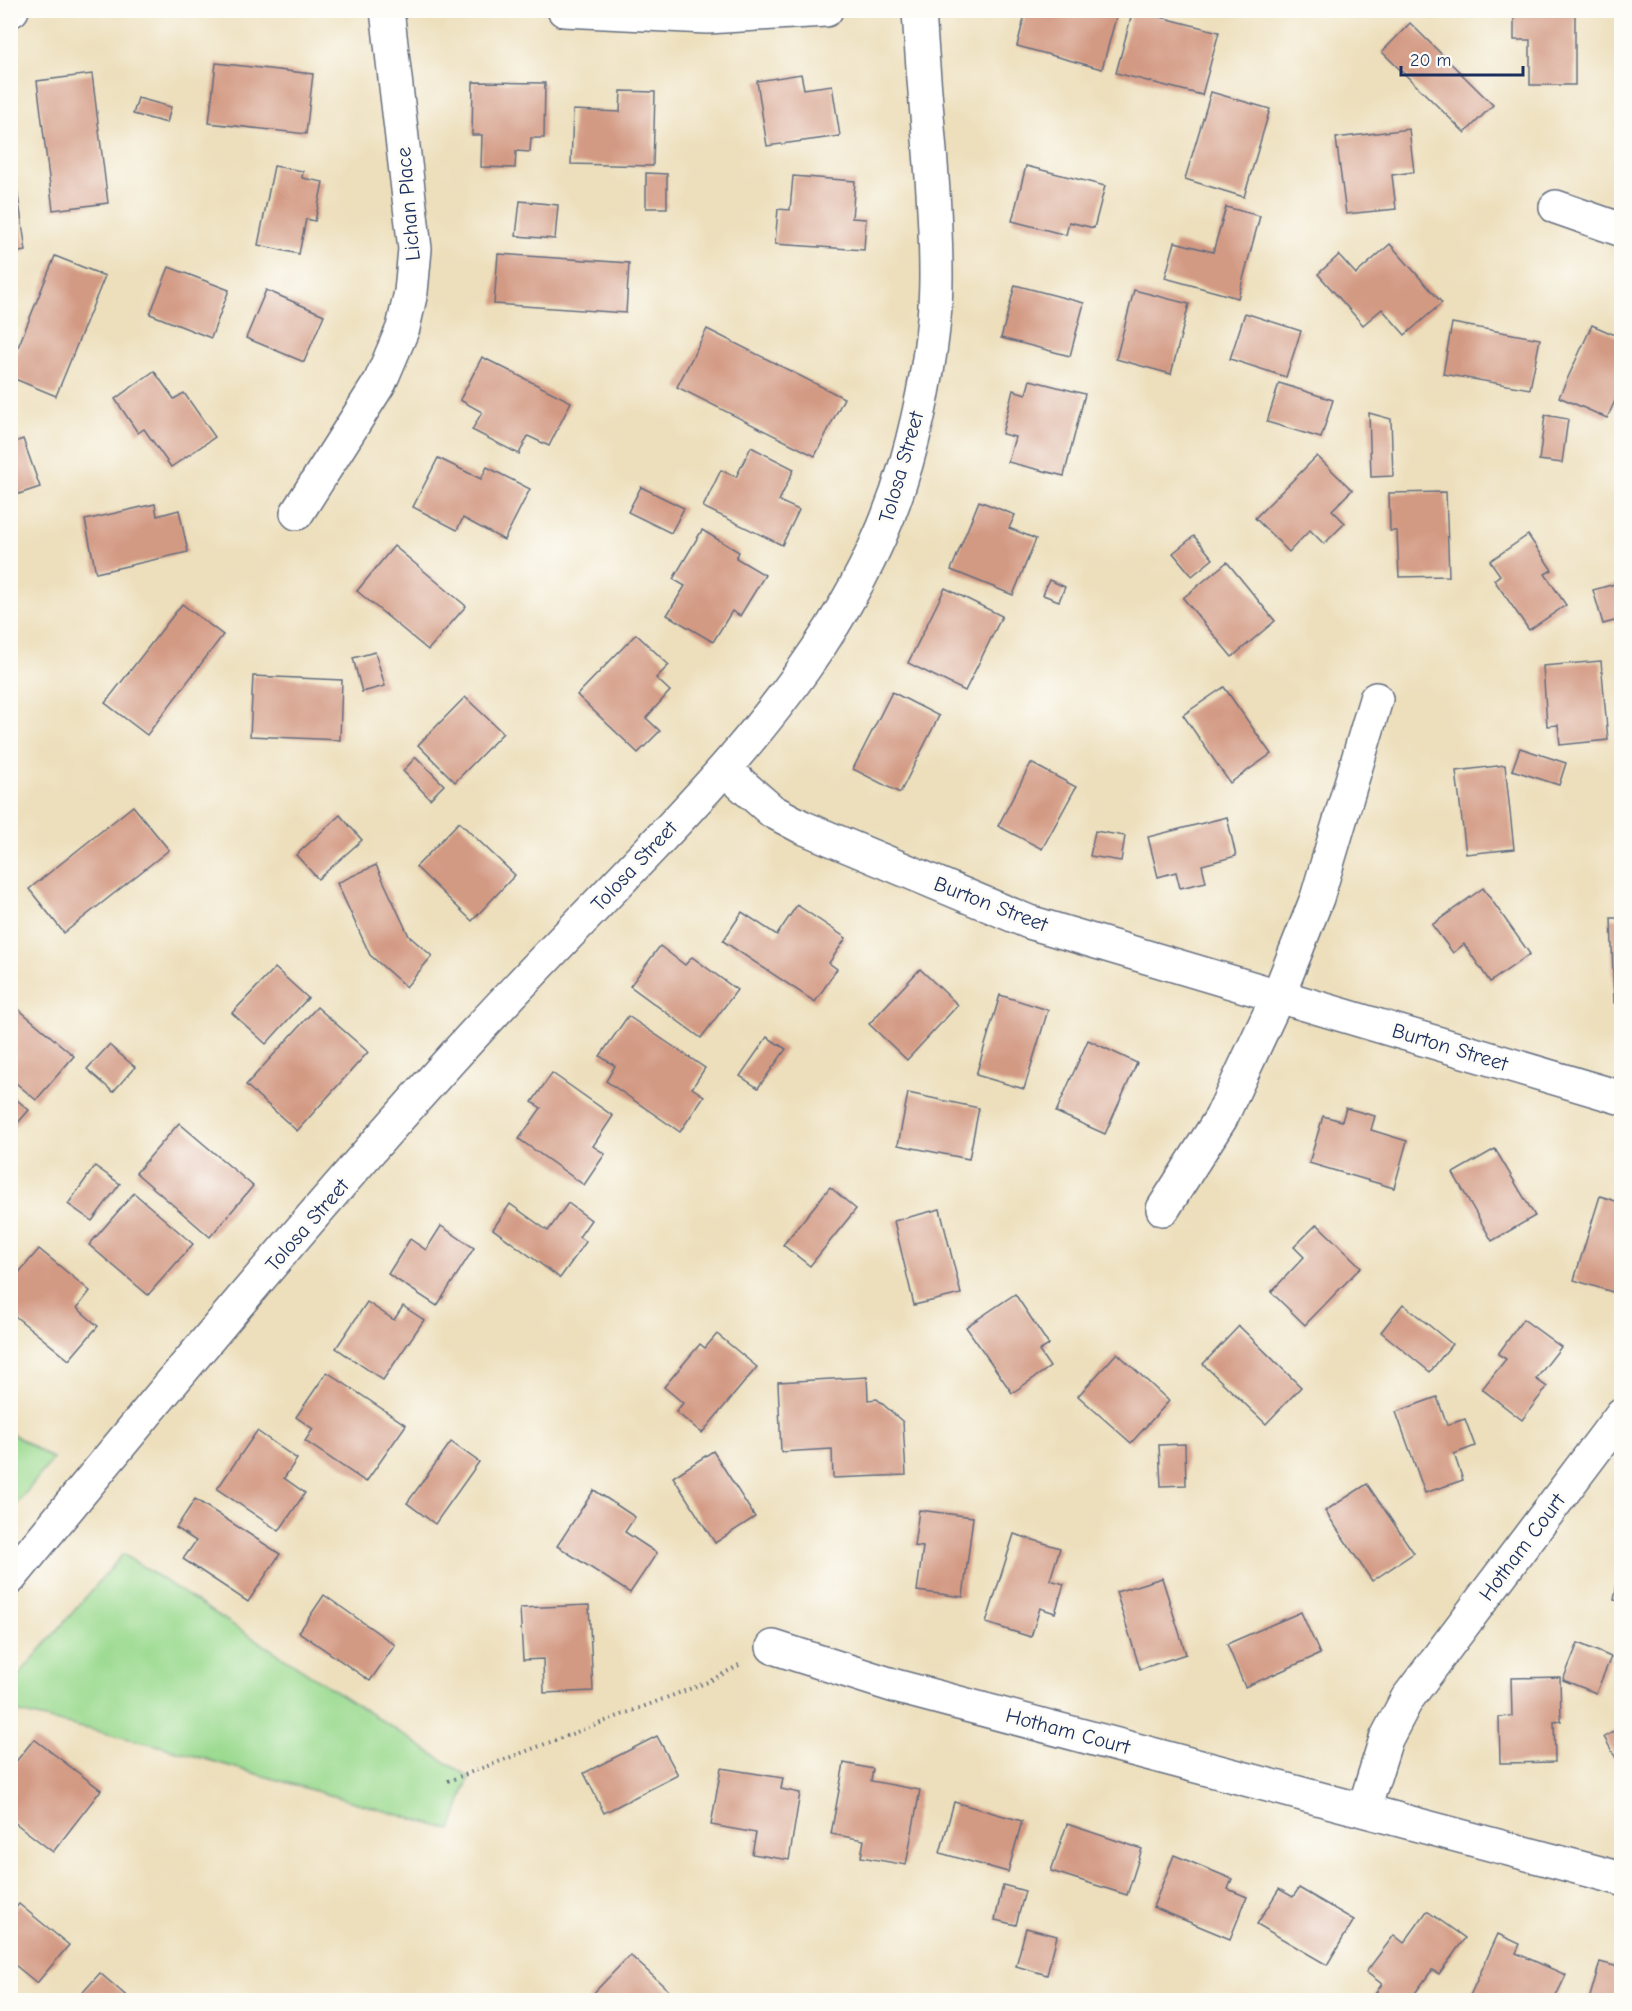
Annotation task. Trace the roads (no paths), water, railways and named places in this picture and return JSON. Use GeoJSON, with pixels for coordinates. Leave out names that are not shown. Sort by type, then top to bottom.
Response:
{"type":"FeatureCollection","features":[{"type":"Feature","properties":{"kind":"street","name":"Lichan Place"},"geometry":{"type":"LineString","coordinates":[[297,513],[380,382],[403,328],[411,292],[415,249],[387,10]]}},
{"type":"Feature","properties":{"kind":"street"},"geometry":{"type":"LineString","coordinates":[[564,10],[707,17],[826,10]]}},
{"type":"Feature","properties":{"kind":"street","name":"Tolosa Street"},"geometry":{"type":"LineString","coordinates":[[10,1578],[221,1325],[426,1087],[507,998],[725,770],[787,696],[830,631],[858,583],[886,523],[906,464],[929,345],[936,282],[935,231],[919,10]]}},
{"type":"Feature","properties":{"kind":"street"},"geometry":{"type":"LineString","coordinates":[[1556,207],[1622,230]]}},
{"type":"Feature","properties":{"kind":"street"},"geometry":{"type":"LineString","coordinates":[[1163,1209],[1221,1118],[1278,996],[1317,898],[1376,699]]}},
{"type":"Feature","properties":{"kind":"street","name":"Burton Street"},"geometry":{"type":"LineString","coordinates":[[725,770],[772,811],[802,827],[1018,917],[1622,1098]]}},
{"type":"Feature","properties":{"kind":"street","name":"Hotham Court"},"geometry":{"type":"LineString","coordinates":[[1364,1809],[1386,1739],[1407,1699],[1622,1414]]}},
{"type":"Feature","properties":{"kind":"street","name":"Hotham Court"},"geometry":{"type":"LineString","coordinates":[[773,1647],[895,1686],[1622,1879]]}}]}
